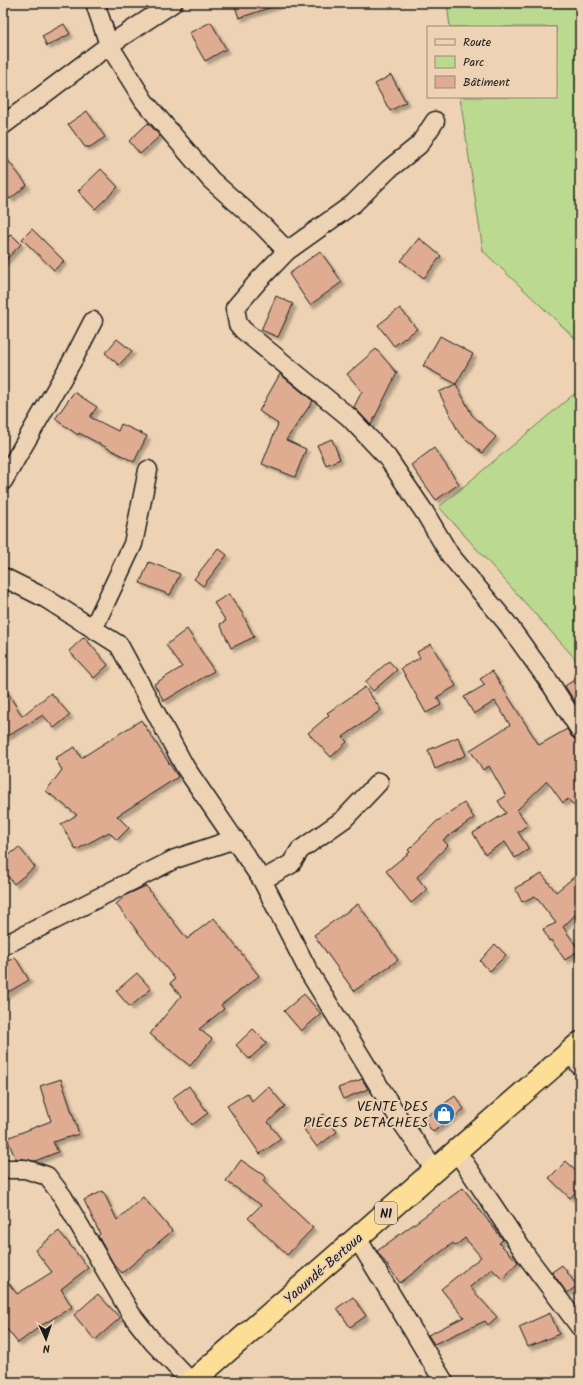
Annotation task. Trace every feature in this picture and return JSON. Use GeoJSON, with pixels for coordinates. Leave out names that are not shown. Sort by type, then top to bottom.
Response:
{"type":"FeatureCollection","features":[{"type":"Feature","properties":{"kind":"highway","name":"Yaoundé-Bertoua"},"geometry":{"type":"LineString","coordinates":[[192,1382],[435,1170],[577,1054]]}},
{"type":"Feature","properties":{"kind":"street"},"geometry":{"type":"LineString","coordinates":[[95,3],[109,45],[144,101],[210,180],[263,226],[287,251]]}},
{"type":"Feature","properties":{"kind":"street"},"geometry":{"type":"LineString","coordinates":[[3,126],[109,45],[172,3]]}},
{"type":"Feature","properties":{"kind":"street"},"geometry":{"type":"LineString","coordinates":[[435,121],[419,145],[389,169],[353,204],[287,251],[235,308],[238,324],[243,330],[349,417],[387,457],[450,555],[506,622],[552,686],[580,730]]}},
{"type":"Feature","properties":{"kind":"street"},"geometry":{"type":"LineString","coordinates":[[3,481],[75,356],[93,321]]}},
{"type":"Feature","properties":{"kind":"street"},"geometry":{"type":"LineString","coordinates":[[94,629],[132,544],[148,470]]}},
{"type":"Feature","properties":{"kind":"street"},"geometry":{"type":"LineString","coordinates":[[3,577],[45,598],[119,645],[185,767],[262,880],[310,972],[398,1117],[435,1170]]}},
{"type":"Feature","properties":{"kind":"street"},"geometry":{"type":"LineString","coordinates":[[262,880],[291,864],[300,850],[344,819],[379,782]]}},
{"type":"Feature","properties":{"kind":"street"},"geometry":{"type":"LineString","coordinates":[[3,946],[175,859],[235,839]]}},
{"type":"Feature","properties":{"kind":"street"},"geometry":{"type":"LineString","coordinates":[[457,1152],[528,1258],[580,1327]]}},
{"type":"Feature","properties":{"kind":"street"},"geometry":{"type":"LineString","coordinates":[[3,1169],[26,1169],[47,1176],[63,1197],[131,1314],[153,1342],[192,1382]]}},
{"type":"Feature","properties":{"kind":"street"},"geometry":{"type":"LineString","coordinates":[[358,1238],[444,1382]]}},
{"type":"Feature","properties":{"kind":"green space"},"geometry":{"type":"Polygon","coordinates":[[[447,3],[580,3],[580,343],[483,251],[460,98],[557,98],[557,26],[450,26],[447,3]]]}},
{"type":"Feature","properties":{"kind":"green space"},"geometry":{"type":"Polygon","coordinates":[[[580,389],[580,664],[439,507],[580,389]]]}},
{"type":"Feature","properties":{"kind":"building"},"geometry":{"type":"Polygon","coordinates":[[[234,3],[278,3],[278,5],[239,18],[234,3]]]}},
{"type":"Feature","properties":{"kind":"building"},"geometry":{"type":"Polygon","coordinates":[[[211,22],[226,49],[205,61],[189,33],[211,22]]]}},
{"type":"Feature","properties":{"kind":"building"},"geometry":{"type":"Polygon","coordinates":[[[64,24],[70,34],[47,46],[42,36],[64,24]]]}},
{"type":"Feature","properties":{"kind":"building"},"geometry":{"type":"Polygon","coordinates":[[[391,75],[406,102],[390,111],[375,84],[391,75]]]}},
{"type":"Feature","properties":{"kind":"building"},"geometry":{"type":"Polygon","coordinates":[[[87,111],[105,137],[90,147],[85,147],[68,124],[87,111]]]}},
{"type":"Feature","properties":{"kind":"building"},"geometry":{"type":"Polygon","coordinates":[[[148,123],[160,136],[140,154],[129,141],[148,123]]]}},
{"type":"Feature","properties":{"kind":"building"},"geometry":{"type":"Polygon","coordinates":[[[3,154],[27,185],[10,199],[3,190],[3,154]]]}},
{"type":"Feature","properties":{"kind":"building"},"geometry":{"type":"Polygon","coordinates":[[[101,169],[118,187],[95,209],[78,191],[101,169]]]}},
{"type":"Feature","properties":{"kind":"building"},"geometry":{"type":"Polygon","coordinates":[[[32,229],[64,261],[54,270],[22,239],[32,229]]]}},
{"type":"Feature","properties":{"kind":"building"},"geometry":{"type":"Polygon","coordinates":[[[11,234],[21,244],[3,263],[3,242],[11,234]]]}},
{"type":"Feature","properties":{"kind":"building"},"geometry":{"type":"Polygon","coordinates":[[[419,238],[441,256],[424,278],[401,261],[419,238]]]}},
{"type":"Feature","properties":{"kind":"building"},"geometry":{"type":"Polygon","coordinates":[[[320,251],[342,282],[310,305],[289,274],[320,251]]]}},
{"type":"Feature","properties":{"kind":"building"},"geometry":{"type":"Polygon","coordinates":[[[276,296],[293,304],[278,337],[261,330],[276,296]]]}},
{"type":"Feature","properties":{"kind":"building"},"geometry":{"type":"Polygon","coordinates":[[[400,308],[417,329],[394,346],[378,325],[400,308]]]}},
{"type":"Feature","properties":{"kind":"building"},"geometry":{"type":"Polygon","coordinates":[[[440,336],[473,354],[456,384],[423,366],[440,336]]]}},
{"type":"Feature","properties":{"kind":"building"},"geometry":{"type":"Polygon","coordinates":[[[117,339],[132,351],[119,365],[105,353],[117,339]]]}},
{"type":"Feature","properties":{"kind":"building"},"geometry":{"type":"Polygon","coordinates":[[[376,349],[397,373],[371,425],[354,407],[362,391],[347,374],[376,349]]]}},
{"type":"Feature","properties":{"kind":"building"},"geometry":{"type":"Polygon","coordinates":[[[280,374],[313,401],[286,440],[306,449],[295,477],[262,464],[278,424],[259,411],[280,374]]]}},
{"type":"Feature","properties":{"kind":"building"},"geometry":{"type":"Polygon","coordinates":[[[456,384],[472,415],[496,437],[482,453],[459,433],[439,392],[456,384]]]}},
{"type":"Feature","properties":{"kind":"building"},"geometry":{"type":"Polygon","coordinates":[[[74,392],[97,407],[90,417],[118,431],[121,424],[147,436],[134,462],[79,433],[78,435],[55,419],[74,392]]]}},
{"type":"Feature","properties":{"kind":"building"},"geometry":{"type":"Polygon","coordinates":[[[332,439],[340,459],[326,465],[317,445],[332,439]]]}},
{"type":"Feature","properties":{"kind":"building"},"geometry":{"type":"Polygon","coordinates":[[[434,448],[459,484],[436,500],[411,465],[434,448]]]}},
{"type":"Feature","properties":{"kind":"building"},"geometry":{"type":"Polygon","coordinates":[[[218,548],[227,555],[203,586],[194,579],[218,548]]]}},
{"type":"Feature","properties":{"kind":"building"},"geometry":{"type":"Polygon","coordinates":[[[149,562],[180,574],[170,595],[140,583],[149,562]]]}},
{"type":"Feature","properties":{"kind":"building"},"geometry":{"type":"Polygon","coordinates":[[[229,594],[242,613],[254,637],[231,648],[220,624],[226,621],[214,603],[229,594]]]}},
{"type":"Feature","properties":{"kind":"building"},"geometry":{"type":"Polygon","coordinates":[[[187,629],[214,671],[164,701],[154,684],[182,667],[166,645],[187,629]]]}},
{"type":"Feature","properties":{"kind":"building"},"geometry":{"type":"Polygon","coordinates":[[[84,637],[108,665],[94,678],[69,651],[84,637]]]}},
{"type":"Feature","properties":{"kind":"building"},"geometry":{"type":"Polygon","coordinates":[[[431,644],[456,686],[437,697],[441,705],[426,713],[401,668],[420,658],[417,652],[431,644]]]}},
{"type":"Feature","properties":{"kind":"building"},"geometry":{"type":"Polygon","coordinates":[[[389,661],[397,670],[373,691],[365,682],[389,661]]]}},
{"type":"Feature","properties":{"kind":"building"},"geometry":{"type":"Polygon","coordinates":[[[492,671],[539,745],[567,729],[571,736],[580,743],[580,812],[568,799],[563,803],[547,781],[517,810],[528,825],[518,832],[529,849],[515,858],[505,842],[485,854],[473,833],[506,813],[498,801],[506,796],[489,766],[483,770],[470,750],[510,725],[495,701],[474,714],[464,697],[485,685],[480,679],[492,671]]]}},
{"type":"Feature","properties":{"kind":"building"},"geometry":{"type":"Polygon","coordinates":[[[580,676],[580,710],[565,686],[580,676]]]}},
{"type":"Feature","properties":{"kind":"building"},"geometry":{"type":"Polygon","coordinates":[[[3,685],[22,716],[51,693],[70,715],[54,728],[43,715],[3,739],[3,685]]]}},
{"type":"Feature","properties":{"kind":"building"},"geometry":{"type":"Polygon","coordinates":[[[365,687],[381,710],[343,737],[347,742],[331,757],[308,733],[329,715],[327,713],[365,687]]]}},
{"type":"Feature","properties":{"kind":"building"},"geometry":{"type":"Polygon","coordinates":[[[141,720],[178,777],[117,816],[129,828],[117,840],[109,832],[76,850],[61,824],[77,815],[46,791],[62,770],[55,758],[75,747],[81,758],[141,720]]]}},
{"type":"Feature","properties":{"kind":"building"},"geometry":{"type":"Polygon","coordinates":[[[458,737],[466,755],[435,769],[428,750],[458,737]]]}},
{"type":"Feature","properties":{"kind":"building"},"geometry":{"type":"Polygon","coordinates":[[[464,803],[474,818],[443,840],[448,845],[417,877],[427,890],[411,903],[386,871],[410,852],[408,850],[436,822],[464,803]]]}},
{"type":"Feature","properties":{"kind":"building"},"geometry":{"type":"Polygon","coordinates":[[[19,847],[35,867],[14,884],[3,870],[3,860],[19,847]]]}},
{"type":"Feature","properties":{"kind":"building"},"geometry":{"type":"Polygon","coordinates":[[[580,872],[580,910],[563,927],[579,950],[565,960],[551,940],[549,941],[543,929],[556,923],[535,896],[522,902],[515,888],[542,874],[556,892],[580,872]]]}},
{"type":"Feature","properties":{"kind":"building"},"geometry":{"type":"Polygon","coordinates":[[[146,886],[187,939],[214,918],[259,976],[221,1005],[224,1009],[199,1029],[212,1039],[190,1066],[150,1034],[181,996],[170,983],[175,979],[116,904],[126,895],[146,886]]]}},
{"type":"Feature","properties":{"kind":"building"},"geometry":{"type":"Polygon","coordinates":[[[358,904],[398,960],[354,991],[314,935],[358,904]]]}},
{"type":"Feature","properties":{"kind":"building"},"geometry":{"type":"Polygon","coordinates":[[[495,944],[506,955],[490,971],[480,961],[495,944]]]}},
{"type":"Feature","properties":{"kind":"building"},"geometry":{"type":"Polygon","coordinates":[[[15,957],[29,980],[3,995],[3,964],[15,957]]]}},
{"type":"Feature","properties":{"kind":"building"},"geometry":{"type":"Polygon","coordinates":[[[137,973],[151,989],[130,1007],[116,991],[137,973]]]}},
{"type":"Feature","properties":{"kind":"building"},"geometry":{"type":"Polygon","coordinates":[[[304,994],[321,1014],[301,1031],[284,1011],[304,994]]]}},
{"type":"Feature","properties":{"kind":"building"},"geometry":{"type":"Polygon","coordinates":[[[253,1029],[267,1043],[249,1059],[236,1045],[253,1029]]]}},
{"type":"Feature","properties":{"kind":"building"},"geometry":{"type":"Polygon","coordinates":[[[61,1079],[79,1134],[53,1142],[58,1152],[35,1161],[15,1158],[7,1138],[51,1121],[40,1086],[61,1079]]]}},
{"type":"Feature","properties":{"kind":"building"},"geometry":{"type":"Polygon","coordinates":[[[362,1079],[368,1089],[343,1099],[338,1088],[362,1079]]]}},
{"type":"Feature","properties":{"kind":"building"},"geometry":{"type":"Polygon","coordinates":[[[189,1086],[208,1113],[192,1125],[172,1098],[189,1086]]]}},
{"type":"Feature","properties":{"kind":"building"},"geometry":{"type":"Polygon","coordinates":[[[268,1086],[285,1106],[268,1122],[281,1139],[260,1154],[227,1106],[247,1093],[252,1101],[268,1086]]]}},
{"type":"Feature","properties":{"kind":"building","name":"VENTE DES PIECES DETACHEES"},"geometry":{"type":"Polygon","coordinates":[[[455,1096],[464,1109],[433,1132],[423,1119],[455,1096]]]}},
{"type":"Feature","properties":{"kind":"building"},"geometry":{"type":"Polygon","coordinates":[[[324,1114],[337,1132],[317,1147],[303,1128],[324,1114]]]}},
{"type":"Feature","properties":{"kind":"building"},"geometry":{"type":"Polygon","coordinates":[[[241,1160],[266,1177],[263,1181],[313,1228],[287,1255],[248,1218],[261,1205],[226,1181],[241,1160]]]}},
{"type":"Feature","properties":{"kind":"building"},"geometry":{"type":"Polygon","coordinates":[[[566,1161],[580,1174],[580,1187],[570,1198],[549,1178],[566,1161]]]}},
{"type":"Feature","properties":{"kind":"building"},"geometry":{"type":"Polygon","coordinates":[[[463,1188],[503,1240],[499,1243],[518,1262],[502,1279],[492,1269],[470,1287],[497,1317],[488,1325],[485,1321],[434,1344],[428,1335],[464,1317],[441,1289],[481,1257],[465,1238],[455,1246],[453,1243],[400,1283],[377,1251],[463,1188]]]}},
{"type":"Feature","properties":{"kind":"building"},"geometry":{"type":"Polygon","coordinates":[[[103,1191],[117,1220],[143,1197],[172,1231],[122,1273],[113,1263],[98,1236],[100,1234],[84,1200],[103,1191]]]}},
{"type":"Feature","properties":{"kind":"building"},"geometry":{"type":"Polygon","coordinates":[[[59,1231],[88,1268],[61,1289],[72,1307],[42,1325],[18,1343],[3,1324],[3,1276],[17,1294],[52,1272],[35,1250],[59,1231]]]}},
{"type":"Feature","properties":{"kind":"building"},"geometry":{"type":"Polygon","coordinates":[[[562,1265],[577,1286],[567,1293],[552,1272],[562,1265]]]}},
{"type":"Feature","properties":{"kind":"building"},"geometry":{"type":"Polygon","coordinates":[[[98,1294],[120,1318],[95,1340],[74,1315],[98,1294]]]}},
{"type":"Feature","properties":{"kind":"building"},"geometry":{"type":"Polygon","coordinates":[[[353,1297],[366,1316],[350,1327],[337,1308],[353,1297]]]}},
{"type":"Feature","properties":{"kind":"building"},"geometry":{"type":"Polygon","coordinates":[[[550,1313],[559,1334],[528,1347],[519,1327],[550,1313]]]}},
{"type":"Feature","properties":{"kind":"place","name":"VENTE DES PIECES DETACHEES"},"geometry":{"type":"Point","coordinates":[444,1114]}}]}
